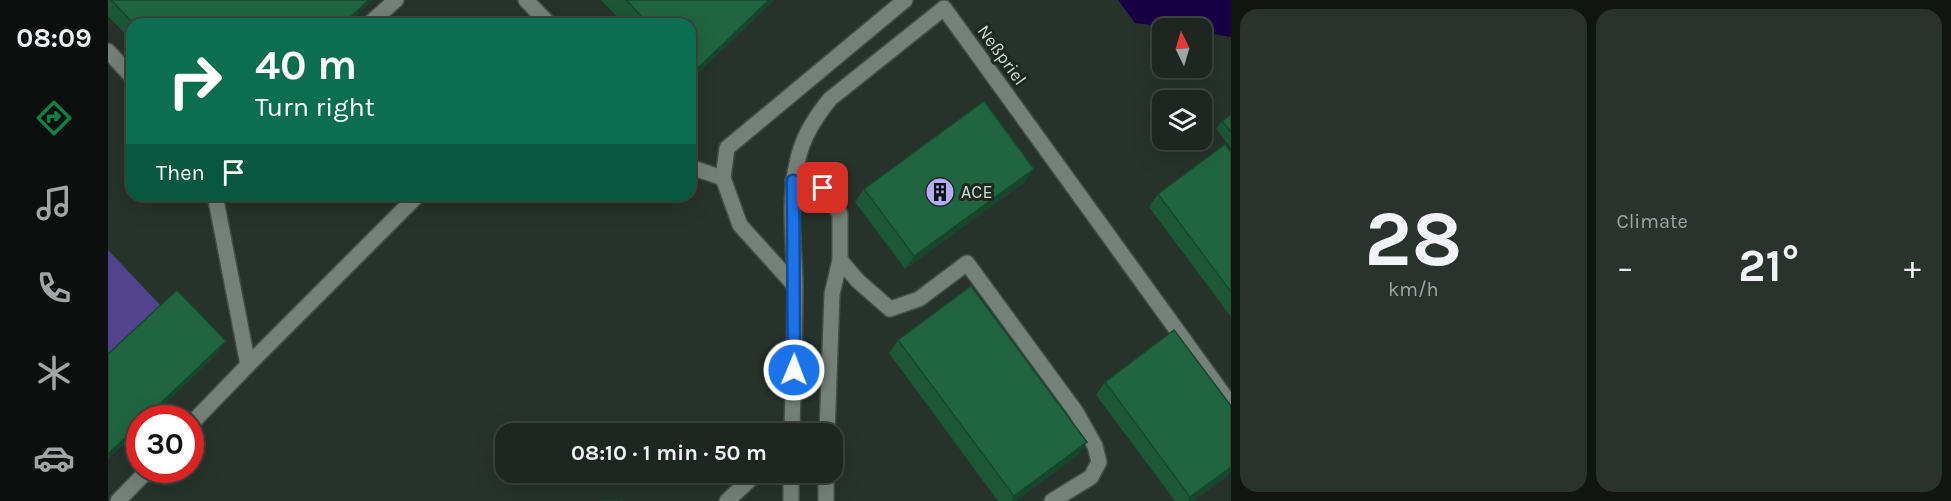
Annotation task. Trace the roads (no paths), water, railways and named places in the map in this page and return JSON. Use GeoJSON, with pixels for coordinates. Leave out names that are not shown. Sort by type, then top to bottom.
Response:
{"type":"FeatureCollection","features":[{"type":"Feature","properties":{"kind":"street"},"geometry":{"type":"LineString","coordinates":[[376,18],[396,0]]}},
{"type":"Feature","properties":{"kind":"street"},"geometry":{"type":"LineString","coordinates":[[526,0],[543,18]]}},
{"type":"Feature","properties":{"kind":"street"},"geometry":{"type":"LineString","coordinates":[[795,286],[740,225],[723,178],[727,148],[905,0]]}},
{"type":"Feature","properties":{"kind":"street","name":"Neßpriel"},"geometry":{"type":"LineString","coordinates":[[792,423],[795,286],[793,181],[806,133],[817,114],[830,99],[944,8],[1231,405]]}},
{"type":"Feature","properties":{"kind":"street"},"geometry":{"type":"LineString","coordinates":[[108,51],[126,70]]}},
{"type":"Feature","properties":{"kind":"street"},"geometry":{"type":"LineString","coordinates":[[696,169],[723,178]]}},
{"type":"Feature","properties":{"kind":"street"},"geometry":{"type":"LineString","coordinates":[[793,181],[823,188],[840,214],[840,260],[832,294],[827,423]]}},
{"type":"Feature","properties":{"kind":"street"},"geometry":{"type":"LineString","coordinates":[[216,201],[248,365]]}},
{"type":"Feature","properties":{"kind":"street"},"geometry":{"type":"LineString","coordinates":[[204,411],[411,201]]}},
{"type":"Feature","properties":{"kind":"street"},"geometry":{"type":"LineString","coordinates":[[840,260],[858,281],[890,309],[919,299],[967,263],[1076,412],[1095,447],[1099,462],[1091,477],[1052,501]]}},
{"type":"Feature","properties":{"kind":"street"},"geometry":{"type":"LineString","coordinates":[[118,501],[135,483]]}},
{"type":"Feature","properties":{"kind":"street"},"geometry":{"type":"LineString","coordinates":[[727,501],[746,483]]}},
{"type":"Feature","properties":{"kind":"street"},"geometry":{"type":"LineString","coordinates":[[790,501],[791,483]]}},
{"type":"Feature","properties":{"kind":"street"},"geometry":{"type":"LineString","coordinates":[[826,483],[826,501]]}},
{"type":"Feature","properties":{"kind":"place","name":"ACE"},"geometry":{"type":"Point","coordinates":[940,192]}}]}
